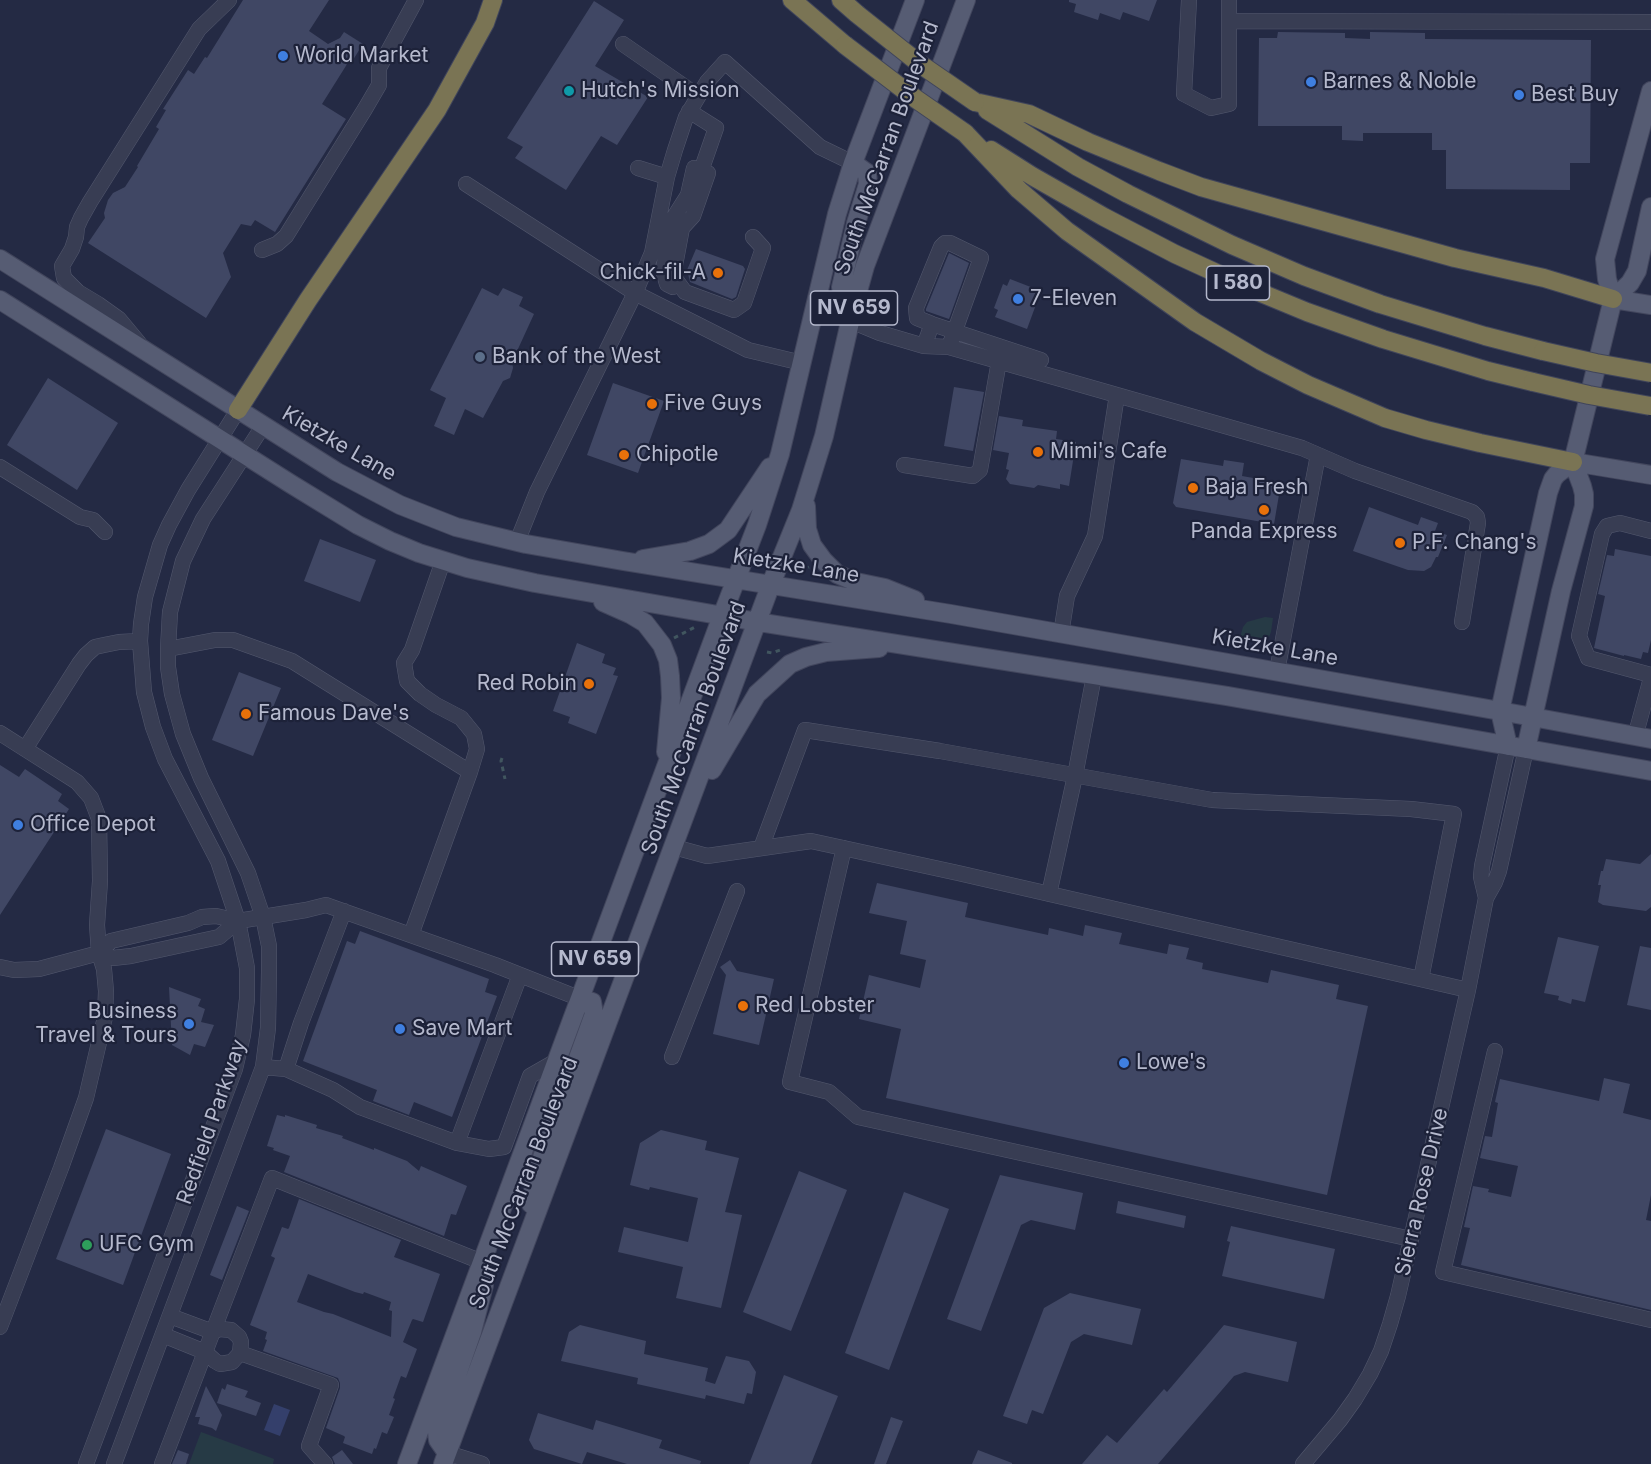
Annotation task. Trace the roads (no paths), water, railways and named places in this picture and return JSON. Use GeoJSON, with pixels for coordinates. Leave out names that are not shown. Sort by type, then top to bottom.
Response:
{"type":"FeatureCollection","features":[{"type":"Feature","properties":{"kind":"highway"},"geometry":{"type":"LineString","coordinates":[[238,410],[437,110],[484,23],[493,0]]}},
{"type":"Feature","properties":{"kind":"highway","name":"I 580"},"geometry":{"type":"LineString","coordinates":[[792,0],[845,45],[965,133],[1032,176],[1175,254],[1307,312],[1383,339],[1488,371],[1589,395],[1651,406]]}},
{"type":"Feature","properties":{"kind":"highway","name":"I 580"},"geometry":{"type":"LineString","coordinates":[[841,0],[920,64],[1078,167],[1240,249],[1380,304],[1485,336],[1596,363],[1651,373]]}},
{"type":"Feature","properties":{"kind":"highway"},"geometry":{"type":"LineString","coordinates":[[975,102],[1029,114],[1098,146],[1201,187],[1455,258],[1544,278],[1612,299]]}},
{"type":"Feature","properties":{"kind":"highway"},"geometry":{"type":"LineString","coordinates":[[965,133],[1019,190],[1067,231],[1195,322],[1261,361],[1308,385],[1385,418],[1469,441],[1573,462]]}},
{"type":"Feature","properties":{"kind":"main road","name":"South McCarran Boulevard"},"geometry":{"type":"LineString","coordinates":[[407,1464],[757,525],[780,454],[837,214],[853,163],[915,0]]}},
{"type":"Feature","properties":{"kind":"main road","name":"South McCarran Boulevard"},"geometry":{"type":"LineString","coordinates":[[445,1458],[807,491],[830,415],[865,266],[966,0]]}},
{"type":"Feature","properties":{"kind":"main road"},"geometry":{"type":"LineString","coordinates":[[1517,747],[1533,717],[1561,591],[1584,506],[1582,486],[1573,462],[1612,299],[1606,279],[1605,260],[1651,90]]}},
{"type":"Feature","properties":{"kind":"main road"},"geometry":{"type":"LineString","coordinates":[[851,321],[841,287],[868,184],[867,173],[853,163]]}},
{"type":"Feature","properties":{"kind":"main road"},"geometry":{"type":"LineString","coordinates":[[1612,299],[1630,283],[1637,271],[1651,207]]}},
{"type":"Feature","properties":{"kind":"main road","name":"Kietzke Lane"},"geometry":{"type":"LineString","coordinates":[[0,259],[336,472],[400,505],[456,527],[517,542],[623,561],[951,614],[1643,738]]}},
{"type":"Feature","properties":{"kind":"main road"},"geometry":{"type":"LineString","coordinates":[[1612,299],[1651,305]]}},
{"type":"Feature","properties":{"kind":"main road"},"geometry":{"type":"LineString","coordinates":[[0,300],[358,525],[390,541],[443,561],[536,583],[722,616],[1227,696],[1651,771]]}},
{"type":"Feature","properties":{"kind":"main road"},"geometry":{"type":"LineString","coordinates":[[623,561],[690,551],[709,544],[728,530],[780,454]]}},
{"type":"Feature","properties":{"kind":"main road"},"geometry":{"type":"LineString","coordinates":[[1517,747],[1500,711],[1549,491],[1557,474],[1573,462],[1651,475]]}},
{"type":"Feature","properties":{"kind":"main road"},"geometry":{"type":"LineString","coordinates":[[807,491],[807,529],[812,545],[822,560],[837,574],[856,582],[885,588],[951,614]]}},
{"type":"Feature","properties":{"kind":"main road"},"geometry":{"type":"LineString","coordinates":[[536,583],[598,600],[630,614],[645,623],[655,634],[668,660],[670,676],[671,698],[664,774]]}},
{"type":"Feature","properties":{"kind":"main road"},"geometry":{"type":"LineString","coordinates":[[676,840],[716,761],[756,694],[790,664],[826,652],[906,645]]}},
{"type":"Feature","properties":{"kind":"main road"},"geometry":{"type":"LineString","coordinates":[[526,1238],[536,1174],[594,1014],[592,1002],[581,999]]}},
{"type":"Feature","properties":{"kind":"main road"},"geometry":{"type":"LineString","coordinates":[[445,1458],[437,1432],[464,1357],[480,1303],[485,1282],[482,1262]]}},
{"type":"Feature","properties":{"kind":"street"},"geometry":{"type":"LineString","coordinates":[[144,350],[119,319],[78,292],[64,278],[62,266],[72,249],[81,218],[116,161],[199,29],[229,0]]}},
{"type":"Feature","properties":{"kind":"street"},"geometry":{"type":"LineString","coordinates":[[262,250],[277,244],[286,236],[347,138],[378,85],[379,68],[416,0]]}},
{"type":"Feature","properties":{"kind":"street"},"geometry":{"type":"LineString","coordinates":[[1189,0],[1184,94],[1211,108],[1228,104],[1229,0]]}},
{"type":"Feature","properties":{"kind":"street"},"geometry":{"type":"LineString","coordinates":[[1229,21],[1651,22]]}},
{"type":"Feature","properties":{"kind":"street"},"geometry":{"type":"LineString","coordinates":[[623,44],[698,96]]}},
{"type":"Feature","properties":{"kind":"street"},"geometry":{"type":"LineString","coordinates":[[517,542],[537,492],[652,254],[667,177],[686,117],[707,82],[725,62],[820,147],[853,163]]}},
{"type":"Feature","properties":{"kind":"street"},"geometry":{"type":"LineString","coordinates":[[689,111],[716,128],[701,171],[693,216],[682,228],[673,276],[685,292],[735,310],[744,303],[763,248],[753,237]]}},
{"type":"Feature","properties":{"kind":"street"},"geometry":{"type":"LineString","coordinates":[[638,168],[667,177]]}},
{"type":"Feature","properties":{"kind":"street"},"geometry":{"type":"LineString","coordinates":[[466,184],[635,293],[748,350],[802,363]]}},
{"type":"Feature","properties":{"kind":"street"},"geometry":{"type":"LineString","coordinates":[[949,346],[954,331],[981,258],[950,243],[945,243],[941,247],[916,308],[917,318],[932,324],[954,331],[1041,360]]}},
{"type":"Feature","properties":{"kind":"street"},"geometry":{"type":"LineString","coordinates":[[851,321],[880,333],[924,346],[949,346],[1302,448],[1355,471],[1472,512],[1477,517],[1478,523],[1462,622]]}},
{"type":"Feature","properties":{"kind":"street"},"geometry":{"type":"LineString","coordinates":[[924,346],[932,324]]}},
{"type":"Feature","properties":{"kind":"street"},"geometry":{"type":"LineString","coordinates":[[904,465],[973,476],[980,470],[999,361]]}},
{"type":"Feature","properties":{"kind":"street"},"geometry":{"type":"LineString","coordinates":[[1061,634],[1067,596],[1095,536],[1117,395]]}},
{"type":"Feature","properties":{"kind":"street","name":"Redfield Parkway"},"geometry":{"type":"LineString","coordinates":[[86,1464],[235,1069],[243,1035],[248,999],[247,968],[238,921],[219,861],[165,759],[153,727],[144,692],[141,641],[145,597],[160,545],[188,490],[238,410]]}},
{"type":"Feature","properties":{"kind":"street","name":"Redfield Parkway"},"geometry":{"type":"LineString","coordinates":[[114,1464],[263,1067],[268,1028],[269,946],[263,917],[248,873],[201,778],[183,734],[172,694],[168,649],[170,612],[183,561],[203,519],[263,426]]}},
{"type":"Feature","properties":{"kind":"street"},"geometry":{"type":"LineString","coordinates":[[1277,671],[1318,455]]}},
{"type":"Feature","properties":{"kind":"street"},"geometry":{"type":"LineString","coordinates":[[0,467],[80,517],[93,520],[105,532]]}},
{"type":"Feature","properties":{"kind":"street"},"geometry":{"type":"LineString","coordinates":[[1643,738],[1651,677],[1588,658],[1579,636],[1602,534],[1607,526],[1620,523],[1651,531]]}},
{"type":"Feature","properties":{"kind":"street"},"geometry":{"type":"LineString","coordinates":[[411,935],[477,749],[474,734],[461,718],[436,705],[407,681],[404,663],[412,650],[443,561]]}},
{"type":"Feature","properties":{"kind":"street"},"geometry":{"type":"LineString","coordinates":[[168,649],[215,640],[233,640],[292,661],[470,772]]}},
{"type":"Feature","properties":{"kind":"street"},"geometry":{"type":"LineString","coordinates":[[25,749],[86,655],[95,647],[118,642],[141,641]]}},
{"type":"Feature","properties":{"kind":"street"},"geometry":{"type":"LineString","coordinates":[[1049,894],[1094,676]]}},
{"type":"Feature","properties":{"kind":"street"},"geometry":{"type":"LineString","coordinates":[[762,848],[805,730],[940,751],[1212,800],[1411,809],[1454,814],[1420,979]]}},
{"type":"Feature","properties":{"kind":"street"},"geometry":{"type":"LineString","coordinates":[[0,733],[77,782],[91,798],[99,819],[100,881],[97,925],[99,953],[104,969],[106,991],[105,1017],[89,1087],[72,1140],[0,1327]]}},
{"type":"Feature","properties":{"kind":"street","name":"Sierra Rose Drive"},"geometry":{"type":"LineString","coordinates":[[1303,1464],[1355,1399],[1377,1358],[1396,1305],[1468,990],[1486,898],[1481,877],[1482,866],[1517,747]]}},
{"type":"Feature","properties":{"kind":"street"},"geometry":{"type":"LineString","coordinates":[[676,840],[706,856],[811,841],[1468,990]]}},
{"type":"Feature","properties":{"kind":"street"},"geometry":{"type":"LineString","coordinates":[[844,848],[790,1082],[830,1092],[858,1117],[1411,1239]]}},
{"type":"Feature","properties":{"kind":"street"},"geometry":{"type":"LineString","coordinates":[[672,1057],[737,891]]}},
{"type":"Feature","properties":{"kind":"street"},"geometry":{"type":"LineString","coordinates":[[0,967],[14,970],[39,969],[99,953],[111,941],[188,923],[202,917],[216,916],[238,921],[326,905],[581,999]]}},
{"type":"Feature","properties":{"kind":"street"},"geometry":{"type":"LineString","coordinates":[[286,1069],[344,911]]}},
{"type":"Feature","properties":{"kind":"street"},"geometry":{"type":"LineString","coordinates":[[99,953],[113,958],[132,956],[219,938],[238,921]]}},
{"type":"Feature","properties":{"kind":"street"},"geometry":{"type":"LineString","coordinates":[[457,1143],[520,975]]}},
{"type":"Feature","properties":{"kind":"street"},"geometry":{"type":"LineString","coordinates":[[1495,1051],[1443,1272],[1651,1320]]}},
{"type":"Feature","properties":{"kind":"street"},"geometry":{"type":"LineString","coordinates":[[263,1067],[286,1069],[333,1090],[360,1107],[457,1143],[489,1149],[504,1147],[530,1076],[558,1060]]}},
{"type":"Feature","properties":{"kind":"street"},"geometry":{"type":"LineString","coordinates":[[162,1464],[272,1178],[482,1262]]}},
{"type":"Feature","properties":{"kind":"street"},"geometry":{"type":"LineString","coordinates":[[143,1316],[166,1326],[215,1361],[226,1364],[232,1362],[240,1353],[242,1342],[236,1332],[225,1328],[213,1332],[166,1326]]}},
{"type":"Feature","properties":{"kind":"street"},"geometry":{"type":"LineString","coordinates":[[240,1353],[331,1385],[309,1446],[325,1464]]}},
{"type":"Feature","properties":{"kind":"street"},"geometry":{"type":"LineString","coordinates":[[445,1458],[482,1464]]}},
{"type":"Feature","properties":{"kind":"water"},"geometry":{"type":"Polygon","coordinates":[[[274,1404],[290,1410],[280,1436],[264,1430],[274,1404]]]}},
{"type":"Feature","properties":{"kind":"place","name":"World Market"},"geometry":{"type":"Point","coordinates":[283,56]}},
{"type":"Feature","properties":{"kind":"place","name":"Barnes & Noble"},"geometry":{"type":"Point","coordinates":[1311,82]}},
{"type":"Feature","properties":{"kind":"place","name":"Hutch's Mission"},"geometry":{"type":"Point","coordinates":[569,91]}},
{"type":"Feature","properties":{"kind":"place","name":"Best Buy"},"geometry":{"type":"Point","coordinates":[1519,95]}},
{"type":"Feature","properties":{"kind":"place","name":"Chick-fil-A"},"geometry":{"type":"Point","coordinates":[718,273]}},
{"type":"Feature","properties":{"kind":"place","name":"7-Eleven"},"geometry":{"type":"Point","coordinates":[1018,299]}},
{"type":"Feature","properties":{"kind":"place","name":"Bank of the West"},"geometry":{"type":"Point","coordinates":[480,357]}},
{"type":"Feature","properties":{"kind":"place","name":"Five Guys"},"geometry":{"type":"Point","coordinates":[652,404]}},
{"type":"Feature","properties":{"kind":"place","name":"Mimi's Cafe"},"geometry":{"type":"Point","coordinates":[1038,452]}},
{"type":"Feature","properties":{"kind":"place","name":"Chipotle"},"geometry":{"type":"Point","coordinates":[624,455]}},
{"type":"Feature","properties":{"kind":"place","name":"Baja Fresh"},"geometry":{"type":"Point","coordinates":[1193,488]}},
{"type":"Feature","properties":{"kind":"place","name":"Panda Express"},"geometry":{"type":"Point","coordinates":[1264,510]}},
{"type":"Feature","properties":{"kind":"place","name":"P.F. Chang's"},"geometry":{"type":"Point","coordinates":[1400,543]}},
{"type":"Feature","properties":{"kind":"place","name":"Red Robin"},"geometry":{"type":"Point","coordinates":[589,684]}},
{"type":"Feature","properties":{"kind":"place","name":"Famous Dave's"},"geometry":{"type":"Point","coordinates":[246,714]}},
{"type":"Feature","properties":{"kind":"place","name":"Office Depot"},"geometry":{"type":"Point","coordinates":[18,825]}},
{"type":"Feature","properties":{"kind":"place","name":"Red Lobster"},"geometry":{"type":"Point","coordinates":[743,1006]}},
{"type":"Feature","properties":{"kind":"place","name":"Business Travel & Tours"},"geometry":{"type":"Point","coordinates":[189,1024]}},
{"type":"Feature","properties":{"kind":"place","name":"Save Mart"},"geometry":{"type":"Point","coordinates":[400,1029]}},
{"type":"Feature","properties":{"kind":"place","name":"Lowe's"},"geometry":{"type":"Point","coordinates":[1124,1063]}},
{"type":"Feature","properties":{"kind":"place","name":"UFC Gym"},"geometry":{"type":"Point","coordinates":[87,1245]}}]}
